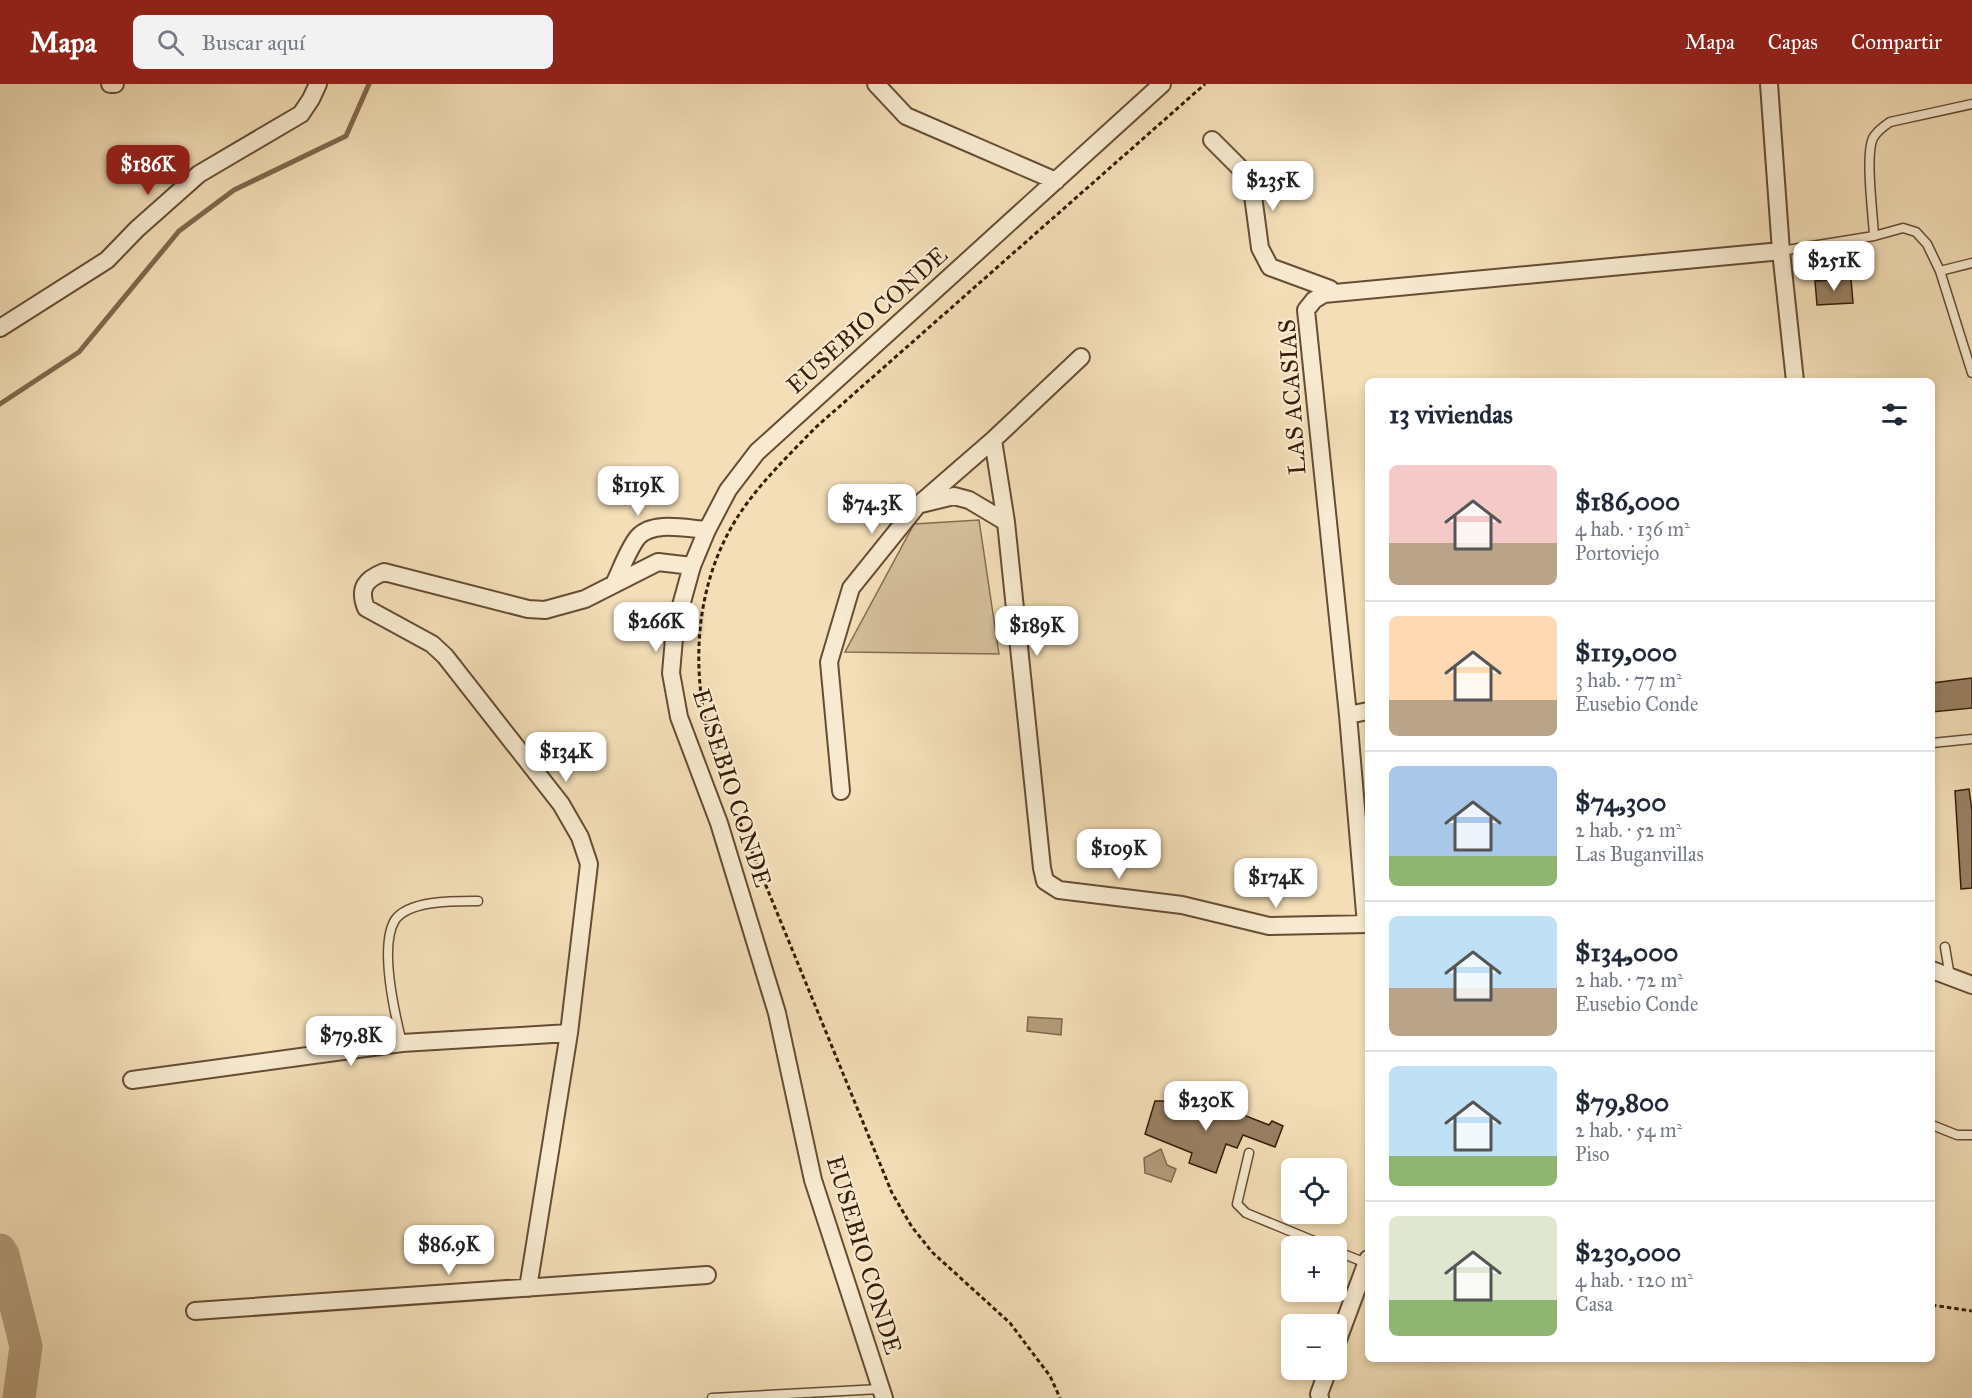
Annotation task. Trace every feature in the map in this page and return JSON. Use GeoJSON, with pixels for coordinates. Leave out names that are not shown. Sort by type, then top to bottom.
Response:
{"type":"FeatureCollection","features":[{"type":"Feature","properties":{"kind":"street"},"geometry":{"type":"LineString","coordinates":[[110,84],[115,84]]}},
{"type":"Feature","properties":{"kind":"street"},"geometry":{"type":"LineString","coordinates":[[0,328],[107,260],[137,229],[199,174],[301,114],[318,84]]}},
{"type":"Feature","properties":{"kind":"street"},"geometry":{"type":"LineString","coordinates":[[876,84],[906,116],[1056,181]]}},
{"type":"Feature","properties":{"kind":"street","name":"EUSEBIO CONDE"},"geometry":{"type":"LineString","coordinates":[[882,1394],[813,1180],[777,1013],[719,823],[679,717],[671,673],[675,627],[692,566],[707,530],[728,490],[757,452],[1162,84]]}},
{"type":"Feature","properties":{"kind":"street"},"geometry":{"type":"LineString","coordinates":[[1769,84],[1781,251],[1795,378]]}},
{"type":"Feature","properties":{"kind":"street"},"geometry":{"type":"LineString","coordinates":[[1212,140],[1242,170],[1252,188],[1260,248],[1270,267],[1330,289],[1332,293]]}},
{"type":"Feature","properties":{"kind":"street","name":"LAS ACASIAS"},"geometry":{"type":"LineString","coordinates":[[1365,902],[1306,310],[1314,300],[1324,294],[1332,293],[1781,251]]}},
{"type":"Feature","properties":{"kind":"street"},"geometry":{"type":"LineString","coordinates":[[841,791],[829,662],[851,588],[917,506],[993,440],[1081,357]]}},
{"type":"Feature","properties":{"kind":"street"},"geometry":{"type":"LineString","coordinates":[[993,440],[1006,522],[1042,867],[1046,881],[1059,890],[1182,905],[1269,926],[1365,924]]}},
{"type":"Feature","properties":{"kind":"street"},"geometry":{"type":"LineString","coordinates":[[917,506],[954,496],[969,500],[1006,522]]}},
{"type":"Feature","properties":{"kind":"street"},"geometry":{"type":"LineString","coordinates":[[614,584],[639,537],[649,530],[660,528],[707,530]]}},
{"type":"Feature","properties":{"kind":"street"},"geometry":{"type":"LineString","coordinates":[[528,1288],[568,1033],[588,864],[580,837],[561,804],[445,656],[432,644],[366,608],[362,598],[366,583],[384,572],[528,609],[545,610],[585,599],[658,562],[692,566]]}},
{"type":"Feature","properties":{"kind":"street"},"geometry":{"type":"LineString","coordinates":[[1348,715],[1365,712]]}},
{"type":"Feature","properties":{"kind":"street"},"geometry":{"type":"LineString","coordinates":[[1935,971],[1972,985]]}},
{"type":"Feature","properties":{"kind":"street"},"geometry":{"type":"LineString","coordinates":[[132,1080],[402,1043],[568,1033]]}},
{"type":"Feature","properties":{"kind":"street"},"geometry":{"type":"LineString","coordinates":[[1347,1316],[1365,1266]]}},
{"type":"Feature","properties":{"kind":"street"},"geometry":{"type":"LineString","coordinates":[[195,1311],[706,1275]]}},
{"type":"Feature","properties":{"kind":"street"},"geometry":{"type":"LineString","coordinates":[[1317,1396],[1324,1380]]}},
{"type":"Feature","properties":{"kind":"lane"},"geometry":{"type":"LineString","coordinates":[[1874,236],[1870,152],[1873,138],[1890,122],[1972,104]]}},
{"type":"Feature","properties":{"kind":"lane"},"geometry":{"type":"LineString","coordinates":[[1781,251],[1874,236],[1903,228],[1916,232],[1927,244],[1940,271],[1972,374]]}},
{"type":"Feature","properties":{"kind":"lane"},"geometry":{"type":"LineString","coordinates":[[1940,271],[1972,263]]}},
{"type":"Feature","properties":{"kind":"lane"},"geometry":{"type":"LineString","coordinates":[[1935,744],[1972,739]]}},
{"type":"Feature","properties":{"kind":"lane"},"geometry":{"type":"LineString","coordinates":[[402,1043],[392,1002],[389,964],[391,932],[395,920],[403,914],[433,902],[478,901]]}},
{"type":"Feature","properties":{"kind":"lane"},"geometry":{"type":"LineString","coordinates":[[1946,947],[1951,977]]}},
{"type":"Feature","properties":{"kind":"lane"},"geometry":{"type":"LineString","coordinates":[[1935,1129],[1957,1136],[1972,1134]]}},
{"type":"Feature","properties":{"kind":"lane"},"geometry":{"type":"LineString","coordinates":[[1249,1153],[1238,1204],[1246,1213],[1302,1236]]}},
{"type":"Feature","properties":{"kind":"lane"},"geometry":{"type":"LineString","coordinates":[[1347,1255],[1365,1260]]}},
{"type":"Feature","properties":{"kind":"lane"},"geometry":{"type":"LineString","coordinates":[[712,1398],[882,1394]]}},
{"type":"Feature","properties":{"kind":"path"},"geometry":{"type":"LineString","coordinates":[[720,773],[704,712],[698,638],[705,594],[719,553],[744,507],[779,464],[815,428],[1205,84]]}},
{"type":"Feature","properties":{"kind":"path"},"geometry":{"type":"LineString","coordinates":[[735,813],[892,1193],[912,1227],[932,1252],[1010,1323],[1022,1337],[1050,1376],[1059,1398]]}},
{"type":"Feature","properties":{"kind":"path"},"geometry":{"type":"LineString","coordinates":[[1935,1305],[1972,1311]]}},
{"type":"Feature","properties":{"kind":"shaded area"},"geometry":{"type":"Polygon","coordinates":[[[979,520],[999,654],[845,652],[914,524],[979,520]]]}},
{"type":"Feature","properties":{"kind":"shaded area"},"geometry":{"type":"Polygon","coordinates":[[[1028,1017],[1062,1019],[1061,1035],[1027,1031],[1028,1017]]]}},
{"type":"Feature","properties":{"kind":"shaded area"},"geometry":{"type":"Polygon","coordinates":[[[1161,1149],[1167,1165],[1176,1169],[1171,1182],[1145,1173],[1144,1158],[1161,1149]]]}},
{"type":"Feature","properties":{"kind":"building"},"geometry":{"type":"Polygon","coordinates":[[[1851,279],[1853,303],[1817,305],[1815,281],[1851,279]]]}},
{"type":"Feature","properties":{"kind":"building"},"geometry":{"type":"Polygon","coordinates":[[[1972,678],[1972,708],[1935,712],[1935,683],[1972,678]]]}},
{"type":"Feature","properties":{"kind":"building"},"geometry":{"type":"Polygon","coordinates":[[[1969,789],[1972,811],[1972,888],[1961,889],[1955,791],[1969,789]]]}},
{"type":"Feature","properties":{"kind":"building"},"geometry":{"type":"Polygon","coordinates":[[[1155,1101],[1175,1101],[1208,1115],[1213,1111],[1225,1116],[1241,1114],[1269,1125],[1272,1121],[1283,1126],[1275,1147],[1243,1135],[1237,1148],[1226,1144],[1216,1173],[1189,1163],[1192,1153],[1145,1134],[1155,1101]]]}},
{"type":"Feature","properties":{"kind":"waterway"},"geometry":{"type":"LineString","coordinates":[[0,404],[79,352],[179,231],[234,190],[346,136],[369,84]]}},
{"type":"Feature","properties":{"kind":"waterway"},"geometry":{"type":"LineString","coordinates":[[0,1250],[26,1346],[19,1398]]}}]}
